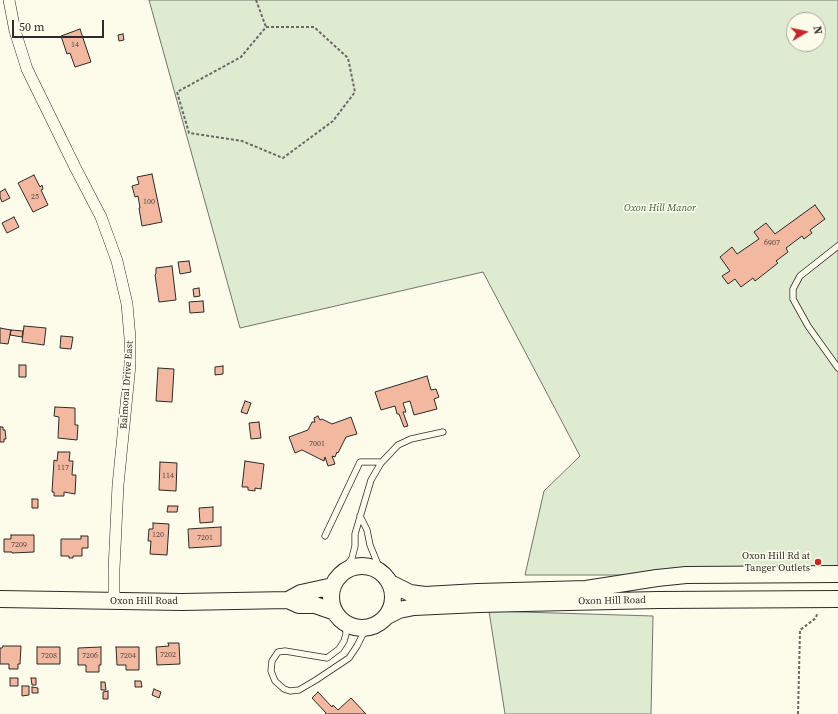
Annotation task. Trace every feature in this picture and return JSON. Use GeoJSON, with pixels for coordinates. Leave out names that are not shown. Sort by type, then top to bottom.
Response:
{"type":"FeatureCollection","features":[{"type":"Feature","properties":{"kind":"main road"},"geometry":{"type":"LineString","coordinates":[[368,566],[386,577],[393,594],[393,600],[387,616],[378,624],[366,628],[354,626],[340,617],[332,600],[337,580],[354,567],[368,566]]}},
{"type":"Feature","properties":{"kind":"main road","name":"Oxon Hill Road"},"geometry":{"type":"LineString","coordinates":[[386,577],[410,593],[425,595],[586,589],[686,575],[838,574]]}},
{"type":"Feature","properties":{"kind":"main road","name":"Oxon Hill Road"},"geometry":{"type":"LineString","coordinates":[[288,600],[301,593],[337,580]]}},
{"type":"Feature","properties":{"kind":"main road","name":"Oxon Hill Road"},"geometry":{"type":"LineString","coordinates":[[0,599],[204,602],[288,600],[299,605],[315,605],[340,617]]}},
{"type":"Feature","properties":{"kind":"main road","name":"Oxon Hill Road"},"geometry":{"type":"LineString","coordinates":[[387,616],[399,610],[414,607],[479,604],[658,600],[838,599]]}},
{"type":"Feature","properties":{"kind":"street","name":"Balmoral Drive East"},"geometry":{"type":"LineString","coordinates":[[9,0],[15,30],[27,69],[75,168],[101,217],[115,253],[127,304],[130,338],[130,365],[118,485],[114,601]]}},
{"type":"Feature","properties":{"kind":"lane"},"geometry":{"type":"LineString","coordinates":[[838,246],[800,276],[793,289],[793,299],[808,326],[838,368]]}},
{"type":"Feature","properties":{"kind":"lane"},"geometry":{"type":"LineString","coordinates":[[337,580],[352,558],[355,546],[355,534],[360,516],[371,480],[381,462],[398,445],[411,439],[443,432]]}},
{"type":"Feature","properties":{"kind":"lane"},"geometry":{"type":"LineString","coordinates":[[325,536],[360,462],[381,462]]}},
{"type":"Feature","properties":{"kind":"lane"},"geometry":{"type":"LineString","coordinates":[[360,516],[367,530],[370,545],[386,577]]}},
{"type":"Feature","properties":{"kind":"lane"},"geometry":{"type":"LineString","coordinates":[[340,617],[346,634],[339,649],[327,658],[285,651],[278,652],[272,661],[271,671],[275,681],[284,689],[299,690],[349,658],[366,628]]}},
{"type":"Feature","properties":{"kind":"path"},"geometry":{"type":"LineString","coordinates":[[256,0],[266,27]]}},
{"type":"Feature","properties":{"kind":"path"},"geometry":{"type":"LineString","coordinates":[[266,27],[314,27],[348,58],[355,92],[333,121],[283,158],[242,141],[190,133],[177,92],[242,57],[266,27]]}},
{"type":"Feature","properties":{"kind":"path"},"geometry":{"type":"LineString","coordinates":[[798,714],[800,630],[816,618],[817,614]]}},
{"type":"Feature","properties":{"kind":"green space","name":"Oxon Hill Manor"},"geometry":{"type":"Polygon","coordinates":[[[149,0],[838,0],[838,572],[741,575],[525,575],[544,491],[580,456],[483,272],[240,328],[149,0]]]}},
{"type":"Feature","properties":{"kind":"green space"},"geometry":{"type":"Polygon","coordinates":[[[489,611],[653,616],[651,714],[505,714],[489,611]]]}},
{"type":"Feature","properties":{"kind":"building"},"geometry":{"type":"Polygon","coordinates":[[[80,29],[91,62],[75,67],[70,53],[67,54],[61,36],[80,29]]]}},
{"type":"Feature","properties":{"kind":"building"},"geometry":{"type":"Polygon","coordinates":[[[123,34],[124,40],[119,41],[118,35],[123,34]]]}},
{"type":"Feature","properties":{"kind":"building"},"geometry":{"type":"Polygon","coordinates":[[[152,174],[162,222],[142,226],[138,196],[135,197],[132,186],[139,184],[137,177],[152,174]]]}},
{"type":"Feature","properties":{"kind":"building"},"geometry":{"type":"Polygon","coordinates":[[[34,175],[40,187],[42,185],[43,189],[41,190],[48,205],[33,212],[18,183],[34,175]]]}},
{"type":"Feature","properties":{"kind":"building"},"geometry":{"type":"Polygon","coordinates":[[[5,189],[10,198],[2,202],[0,192],[5,189]]]}},
{"type":"Feature","properties":{"kind":"building"},"geometry":{"type":"Polygon","coordinates":[[[815,205],[825,219],[810,230],[812,233],[804,239],[802,236],[786,248],[788,252],[776,261],[778,263],[755,281],[753,278],[741,287],[735,279],[728,284],[722,276],[730,271],[720,257],[732,247],[737,254],[759,239],[754,232],[766,223],[775,234],[815,205]]]}},
{"type":"Feature","properties":{"kind":"building"},"geometry":{"type":"Polygon","coordinates":[[[14,217],[19,227],[7,233],[2,223],[14,217]]]}},
{"type":"Feature","properties":{"kind":"building"},"geometry":{"type":"Polygon","coordinates":[[[189,261],[191,272],[180,274],[178,262],[189,261]]]}},
{"type":"Feature","properties":{"kind":"building"},"geometry":{"type":"Polygon","coordinates":[[[172,266],[176,300],[159,302],[155,275],[156,268],[172,266]]]}},
{"type":"Feature","properties":{"kind":"building"},"geometry":{"type":"Polygon","coordinates":[[[199,288],[200,296],[194,297],[193,289],[199,288]]]}},
{"type":"Feature","properties":{"kind":"building"},"geometry":{"type":"Polygon","coordinates":[[[203,301],[204,312],[190,313],[189,302],[203,301]]]}},
{"type":"Feature","properties":{"kind":"building"},"geometry":{"type":"Polygon","coordinates":[[[24,326],[46,328],[44,345],[22,342],[24,326]]]}},
{"type":"Feature","properties":{"kind":"building"},"geometry":{"type":"Polygon","coordinates":[[[0,328],[11,330],[8,344],[0,343],[0,328]]]}},
{"type":"Feature","properties":{"kind":"building"},"geometry":{"type":"Polygon","coordinates":[[[11,330],[23,331],[22,337],[10,335],[11,330]]]}},
{"type":"Feature","properties":{"kind":"building"},"geometry":{"type":"Polygon","coordinates":[[[61,336],[73,337],[71,349],[60,348],[61,336]]]}},
{"type":"Feature","properties":{"kind":"building"},"geometry":{"type":"Polygon","coordinates":[[[19,365],[26,365],[26,377],[19,377],[19,365]]]}},
{"type":"Feature","properties":{"kind":"building"},"geometry":{"type":"Polygon","coordinates":[[[223,366],[223,374],[215,375],[215,367],[223,366]]]}},
{"type":"Feature","properties":{"kind":"building"},"geometry":{"type":"Polygon","coordinates":[[[158,368],[174,369],[172,402],[156,401],[158,368]]]}},
{"type":"Feature","properties":{"kind":"building"},"geometry":{"type":"Polygon","coordinates":[[[427,376],[431,390],[436,389],[439,397],[434,399],[437,409],[414,415],[410,401],[403,403],[406,412],[403,412],[408,426],[404,427],[399,414],[397,414],[395,406],[381,410],[375,392],[427,376]]]}},
{"type":"Feature","properties":{"kind":"building"},"geometry":{"type":"Polygon","coordinates":[[[245,401],[251,403],[247,414],[241,412],[245,401]]]}},
{"type":"Feature","properties":{"kind":"building"},"geometry":{"type":"Polygon","coordinates":[[[55,407],[75,408],[75,425],[78,425],[77,440],[58,438],[59,417],[54,416],[55,407]]]}},
{"type":"Feature","properties":{"kind":"building"},"geometry":{"type":"Polygon","coordinates":[[[318,416],[320,420],[322,419],[332,424],[351,417],[357,434],[346,437],[338,453],[337,452],[335,457],[332,456],[335,464],[328,466],[325,457],[324,461],[302,450],[295,453],[289,437],[308,430],[312,422],[315,422],[314,418],[318,416]]]}},
{"type":"Feature","properties":{"kind":"building"},"geometry":{"type":"Polygon","coordinates":[[[259,422],[261,438],[251,439],[249,423],[259,422]]]}},
{"type":"Feature","properties":{"kind":"building"},"geometry":{"type":"Polygon","coordinates":[[[0,427],[3,427],[3,430],[5,430],[6,439],[4,439],[4,442],[0,442],[0,427]]]}},
{"type":"Feature","properties":{"kind":"building"},"geometry":{"type":"Polygon","coordinates":[[[58,452],[70,452],[69,461],[73,461],[72,475],[76,475],[75,494],[64,492],[64,496],[54,496],[54,492],[52,492],[54,460],[57,461],[58,452]]]}},
{"type":"Feature","properties":{"kind":"building"},"geometry":{"type":"Polygon","coordinates":[[[245,461],[264,464],[261,489],[255,488],[255,491],[248,490],[248,487],[242,487],[245,461]]]}},
{"type":"Feature","properties":{"kind":"building"},"geometry":{"type":"Polygon","coordinates":[[[160,462],[177,463],[176,491],[159,490],[160,462]]]}},
{"type":"Feature","properties":{"kind":"building"},"geometry":{"type":"Polygon","coordinates":[[[32,499],[38,499],[38,508],[32,508],[32,499]]]}},
{"type":"Feature","properties":{"kind":"building"},"geometry":{"type":"Polygon","coordinates":[[[168,506],[178,506],[177,512],[167,512],[168,506]]]}},
{"type":"Feature","properties":{"kind":"building"},"geometry":{"type":"Polygon","coordinates":[[[213,507],[213,522],[200,523],[199,508],[213,507]]]}},
{"type":"Feature","properties":{"kind":"building"},"geometry":{"type":"Polygon","coordinates":[[[153,523],[169,524],[167,555],[150,554],[151,541],[148,541],[149,529],[153,529],[153,523]]]}},
{"type":"Feature","properties":{"kind":"building"},"geometry":{"type":"Polygon","coordinates":[[[221,527],[221,546],[189,548],[188,529],[221,527]]]}},
{"type":"Feature","properties":{"kind":"building"},"geometry":{"type":"Polygon","coordinates":[[[11,535],[34,535],[34,552],[4,552],[4,539],[11,539],[11,535]]]}},
{"type":"Feature","properties":{"kind":"building"},"geometry":{"type":"Polygon","coordinates":[[[81,536],[88,536],[88,548],[82,548],[82,556],[73,556],[73,558],[69,558],[69,556],[61,556],[61,539],[81,539],[81,536]]]}},
{"type":"Feature","properties":{"kind":"building"},"geometry":{"type":"Polygon","coordinates":[[[168,643],[179,643],[180,664],[157,665],[156,647],[169,646],[168,643]]]}},
{"type":"Feature","properties":{"kind":"building"},"geometry":{"type":"Polygon","coordinates":[[[3,646],[21,646],[20,664],[18,664],[18,669],[9,669],[9,664],[0,664],[0,648],[3,646]]]}},
{"type":"Feature","properties":{"kind":"building"},"geometry":{"type":"Polygon","coordinates":[[[37,647],[60,647],[60,664],[37,664],[37,647]]]}},
{"type":"Feature","properties":{"kind":"building"},"geometry":{"type":"Polygon","coordinates":[[[101,647],[101,665],[99,665],[99,672],[86,672],[86,665],[78,665],[78,648],[101,647]]]}},
{"type":"Feature","properties":{"kind":"building"},"geometry":{"type":"Polygon","coordinates":[[[116,647],[139,647],[139,670],[126,670],[126,665],[117,665],[116,647]]]}},
{"type":"Feature","properties":{"kind":"building"},"geometry":{"type":"Polygon","coordinates":[[[10,678],[18,678],[18,686],[10,686],[10,678]]]}},
{"type":"Feature","properties":{"kind":"building"},"geometry":{"type":"Polygon","coordinates":[[[31,678],[36,678],[36,685],[32,685],[31,678]]]}},
{"type":"Feature","properties":{"kind":"building"},"geometry":{"type":"Polygon","coordinates":[[[135,681],[141,681],[142,687],[135,687],[135,681]]]}},
{"type":"Feature","properties":{"kind":"building"},"geometry":{"type":"Polygon","coordinates":[[[101,682],[105,682],[106,690],[101,690],[101,682]]]}},
{"type":"Feature","properties":{"kind":"building"},"geometry":{"type":"Polygon","coordinates":[[[22,686],[29,686],[29,695],[22,696],[22,686]]]}},
{"type":"Feature","properties":{"kind":"building"},"geometry":{"type":"Polygon","coordinates":[[[32,687],[38,688],[38,693],[32,693],[32,687]]]}},
{"type":"Feature","properties":{"kind":"building"},"geometry":{"type":"Polygon","coordinates":[[[154,689],[161,692],[159,698],[152,695],[154,689]]]}},
{"type":"Feature","properties":{"kind":"building"},"geometry":{"type":"Polygon","coordinates":[[[108,691],[108,699],[103,699],[103,692],[108,691]]]}},
{"type":"Feature","properties":{"kind":"building"},"geometry":{"type":"Polygon","coordinates":[[[318,692],[332,707],[333,705],[338,710],[351,698],[366,714],[325,714],[326,713],[312,698],[318,692]]]}},
{"type":"Feature","properties":{"kind":"place","name":"Oxon Hill Rd at Tanger Outlets"},"geometry":{"type":"Point","coordinates":[818,562]}}]}
